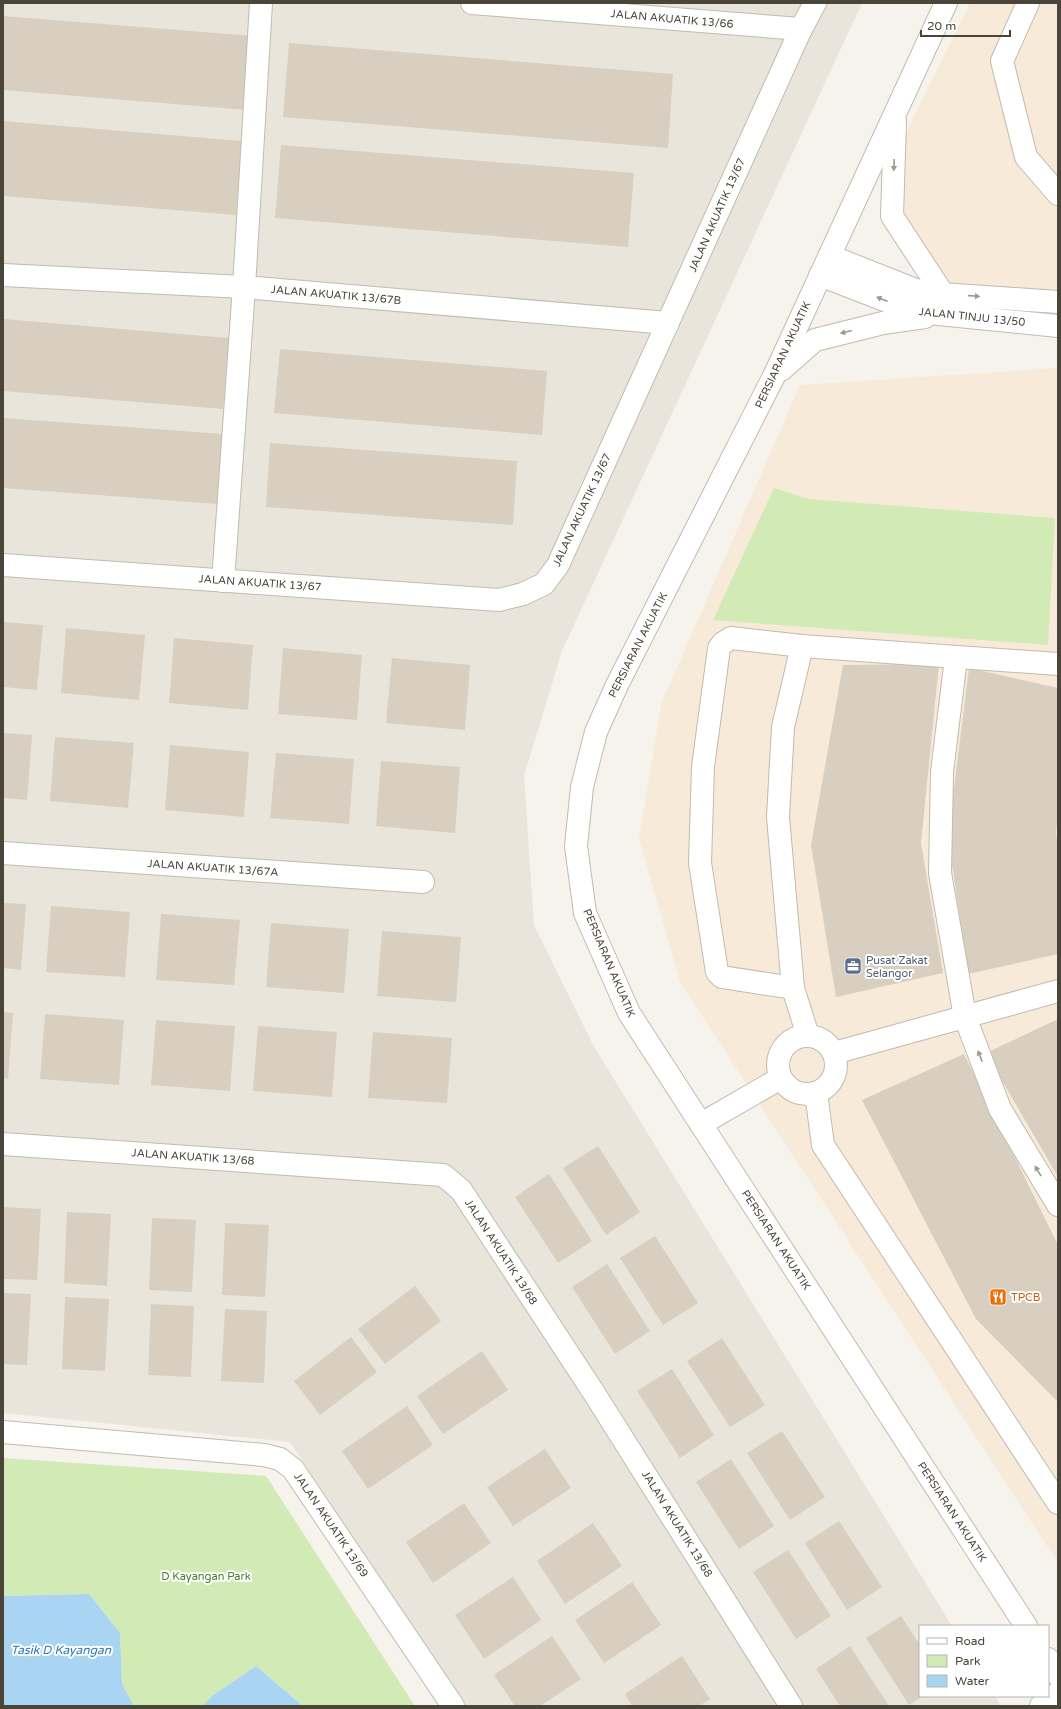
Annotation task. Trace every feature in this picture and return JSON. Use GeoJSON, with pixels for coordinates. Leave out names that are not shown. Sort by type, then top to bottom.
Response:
{"type":"FeatureCollection","features":[{"type":"Feature","properties":{"kind":"street"},"geometry":{"type":"LineString","coordinates":[[223,581],[244,287],[261,3]]}},
{"type":"Feature","properties":{"kind":"street","name":"JALAN AKUATIK 13/66"},"geometry":{"type":"LineString","coordinates":[[472,3],[801,29]]}},
{"type":"Feature","properties":{"kind":"street","name":"JALAN AKUATIK 13/67"},"geometry":{"type":"LineString","coordinates":[[3,565],[499,600],[524,594],[544,584],[558,565],[801,29],[815,3]]}},
{"type":"Feature","properties":{"kind":"street","name":"PERSIARAN AKUATIK"},"geometry":{"type":"LineString","coordinates":[[946,3],[775,374],[617,685],[596,732],[582,787],[576,846],[586,913],[628,1013],[1025,1625]]}},
{"type":"Feature","properties":{"kind":"street"},"geometry":{"type":"LineString","coordinates":[[1028,3],[1002,61],[1026,157],[1058,194]]}},
{"type":"Feature","properties":{"kind":"street"},"geometry":{"type":"LineString","coordinates":[[775,374],[815,340],[883,323],[942,304],[892,216],[896,112]]}},
{"type":"Feature","properties":{"kind":"street","name":"JALAN TINJU 13/50"},"geometry":{"type":"LineString","coordinates":[[830,256],[913,289],[927,293],[942,304],[1058,326]]}},
{"type":"Feature","properties":{"kind":"street","name":"JALAN AKUATIK 13/67B"},"geometry":{"type":"LineString","coordinates":[[3,275],[244,287],[668,322]]}},
{"type":"Feature","properties":{"kind":"street","name":"JALAN TINJU 13/50"},"geometry":{"type":"LineString","coordinates":[[820,275],[905,308],[942,304],[1058,302]]}},
{"type":"Feature","properties":{"kind":"street"},"geometry":{"type":"LineString","coordinates":[[793,988],[722,977],[717,972],[700,863],[703,767],[720,648],[723,643],[731,638],[802,646],[1058,664]]}},
{"type":"Feature","properties":{"kind":"street"},"geometry":{"type":"LineString","coordinates":[[802,646],[783,727],[778,818],[793,988],[808,1036]]}},
{"type":"Feature","properties":{"kind":"street"},"geometry":{"type":"LineString","coordinates":[[956,658],[942,772],[940,873],[965,1017],[1000,1108],[1058,1205]]}},
{"type":"Feature","properties":{"kind":"street","name":"JALAN AKUATIK 13/67A"},"geometry":{"type":"LineString","coordinates":[[3,853],[423,882]]}},
{"type":"Feature","properties":{"kind":"street"},"geometry":{"type":"LineString","coordinates":[[834,1053],[1058,991]]}},
{"type":"Feature","properties":{"kind":"street"},"geometry":{"type":"LineString","coordinates":[[808,1036],[817,1037],[823,1040],[834,1053],[837,1062],[836,1072],[824,1089],[816,1093],[806,1094],[796,1092],[781,1078],[779,1063],[783,1049],[790,1042],[799,1037],[808,1036]]}},
{"type":"Feature","properties":{"kind":"street"},"geometry":{"type":"LineString","coordinates":[[701,1124],[781,1078]]}},
{"type":"Feature","properties":{"kind":"street"},"geometry":{"type":"LineString","coordinates":[[816,1093],[823,1146],[1058,1504]]}},
{"type":"Feature","properties":{"kind":"street","name":"JALAN AKUATIK 13/68"},"geometry":{"type":"LineString","coordinates":[[3,1144],[443,1175],[460,1190],[594,1392],[791,1706]]}},
{"type":"Feature","properties":{"kind":"street","name":"JALAN AKUATIK 13/69"},"geometry":{"type":"LineString","coordinates":[[3,1432],[264,1455],[280,1459],[293,1469],[453,1706]]}},
{"type":"Feature","properties":{"kind":"street"},"geometry":{"type":"LineString","coordinates":[[1049,1661],[1058,1675]]}},
{"type":"Feature","properties":{"kind":"street"},"geometry":{"type":"LineString","coordinates":[[1041,1706],[1058,1693]]}},
{"type":"Feature","properties":{"kind":"shaded area"},"geometry":{"type":"Polygon","coordinates":[[[3,3],[862,3],[562,651],[524,776],[534,925],[593,1045],[951,1625],[919,1625],[919,1697],[996,1697],[1001,1706],[466,1706],[290,1442],[3,1413],[3,3]]]}},
{"type":"Feature","properties":{"kind":"shaded area"},"geometry":{"type":"Polygon","coordinates":[[[970,3],[1058,3],[1058,290],[951,284],[903,213],[906,133],[970,3]]]}},
{"type":"Feature","properties":{"kind":"shaded area"},"geometry":{"type":"Polygon","coordinates":[[[1058,368],[1058,1563],[680,982],[639,838],[661,705],[800,385],[1058,368]]]}},
{"type":"Feature","properties":{"kind":"green space"},"geometry":{"type":"Polygon","coordinates":[[[774,488],[809,499],[1055,518],[1048,645],[713,620],[774,488]]]}},
{"type":"Feature","properties":{"kind":"green space","name":"D Kayangan Park"},"geometry":{"type":"Polygon","coordinates":[[[3,1458],[266,1476],[415,1706],[303,1706],[256,1666],[212,1696],[203,1706],[134,1706],[122,1684],[120,1633],[89,1594],[3,1596],[3,1458]]]}},
{"type":"Feature","properties":{"kind":"water","name":"Tasik D Kayangan"},"geometry":{"type":"Polygon","coordinates":[[[89,1594],[120,1633],[122,1684],[134,1706],[3,1706],[3,1596],[89,1594]]]}},
{"type":"Feature","properties":{"kind":"water"},"geometry":{"type":"Polygon","coordinates":[[[256,1666],[303,1706],[203,1706],[212,1696],[256,1666]]]}},
{"type":"Feature","properties":{"kind":"building"},"geometry":{"type":"Polygon","coordinates":[[[3,16],[253,36],[247,110],[3,90],[3,16]]]}},
{"type":"Feature","properties":{"kind":"building"},"geometry":{"type":"Polygon","coordinates":[[[289,43],[673,74],[668,148],[283,117],[289,43]]]}},
{"type":"Feature","properties":{"kind":"building"},"geometry":{"type":"Polygon","coordinates":[[[3,121],[242,141],[236,215],[3,196],[3,121]]]}},
{"type":"Feature","properties":{"kind":"building"},"geometry":{"type":"Polygon","coordinates":[[[281,145],[634,173],[628,247],[275,218],[281,145]]]}},
{"type":"Feature","properties":{"kind":"building"},"geometry":{"type":"Polygon","coordinates":[[[3,319],[229,338],[223,409],[3,391],[3,319]]]}},
{"type":"Feature","properties":{"kind":"building"},"geometry":{"type":"Polygon","coordinates":[[[280,349],[547,371],[542,435],[274,413],[280,349]]]}},
{"type":"Feature","properties":{"kind":"building"},"geometry":{"type":"Polygon","coordinates":[[[3,418],[223,434],[218,504],[3,488],[3,418]]]}},
{"type":"Feature","properties":{"kind":"building"},"geometry":{"type":"Polygon","coordinates":[[[270,443],[517,461],[513,525],[266,507],[270,443]]]}},
{"type":"Feature","properties":{"kind":"building"},"geometry":{"type":"Polygon","coordinates":[[[3,622],[43,625],[37,690],[3,687],[3,622]]]}},
{"type":"Feature","properties":{"kind":"building"},"geometry":{"type":"Polygon","coordinates":[[[66,628],[145,635],[139,700],[61,693],[66,628]]]}},
{"type":"Feature","properties":{"kind":"building"},"geometry":{"type":"Polygon","coordinates":[[[174,638],[253,645],[248,710],[169,703],[174,638]]]}},
{"type":"Feature","properties":{"kind":"building"},"geometry":{"type":"Polygon","coordinates":[[[283,648],[362,655],[357,720],[278,714],[283,648]]]}},
{"type":"Feature","properties":{"kind":"building"},"geometry":{"type":"Polygon","coordinates":[[[392,658],[470,665],[465,730],[386,723],[392,658]]]}},
{"type":"Feature","properties":{"kind":"building"},"geometry":{"type":"Polygon","coordinates":[[[939,664],[921,843],[943,973],[836,997],[811,845],[843,665],[939,664]]]}},
{"type":"Feature","properties":{"kind":"building"},"geometry":{"type":"Polygon","coordinates":[[[969,668],[1058,688],[1058,814],[1056,833],[1058,848],[1058,954],[968,974],[948,836],[969,668]]]}},
{"type":"Feature","properties":{"kind":"building"},"geometry":{"type":"Polygon","coordinates":[[[3,733],[32,735],[27,800],[3,798],[3,733]]]}},
{"type":"Feature","properties":{"kind":"building"},"geometry":{"type":"Polygon","coordinates":[[[55,737],[134,743],[128,808],[50,801],[55,737]]]}},
{"type":"Feature","properties":{"kind":"building"},"geometry":{"type":"Polygon","coordinates":[[[170,745],[249,752],[244,817],[165,810],[170,745]]]}},
{"type":"Feature","properties":{"kind":"building"},"geometry":{"type":"Polygon","coordinates":[[[276,753],[354,759],[349,824],[270,818],[276,753]]]}},
{"type":"Feature","properties":{"kind":"building"},"geometry":{"type":"Polygon","coordinates":[[[381,761],[460,767],[455,833],[376,826],[381,761]]]}},
{"type":"Feature","properties":{"kind":"building"},"geometry":{"type":"Polygon","coordinates":[[[3,903],[26,904],[21,970],[3,968],[3,903]]]}},
{"type":"Feature","properties":{"kind":"building"},"geometry":{"type":"Polygon","coordinates":[[[51,906],[130,912],[125,977],[46,972],[51,906]]]}},
{"type":"Feature","properties":{"kind":"building"},"geometry":{"type":"Polygon","coordinates":[[[161,914],[240,920],[234,985],[156,980],[161,914]]]}},
{"type":"Feature","properties":{"kind":"building"},"geometry":{"type":"Polygon","coordinates":[[[271,923],[349,929],[344,993],[266,987],[271,923]]]}},
{"type":"Feature","properties":{"kind":"building"},"geometry":{"type":"Polygon","coordinates":[[[382,931],[461,937],[456,1002],[377,996],[382,931]]]}},
{"type":"Feature","properties":{"kind":"building"},"geometry":{"type":"Polygon","coordinates":[[[3,1012],[13,1013],[8,1079],[3,1078],[3,1012]]]}},
{"type":"Feature","properties":{"kind":"building"},"geometry":{"type":"Polygon","coordinates":[[[45,1014],[124,1020],[119,1085],[40,1079],[45,1014]]]}},
{"type":"Feature","properties":{"kind":"building"},"geometry":{"type":"Polygon","coordinates":[[[1058,1019],[1058,1177],[986,1053],[1058,1019]]]}},
{"type":"Feature","properties":{"kind":"building"},"geometry":{"type":"Polygon","coordinates":[[[156,1020],[235,1026],[230,1091],[151,1085],[156,1020]]]}},
{"type":"Feature","properties":{"kind":"building"},"geometry":{"type":"Polygon","coordinates":[[[258,1026],[337,1032],[332,1097],[253,1091],[258,1026]]]}},
{"type":"Feature","properties":{"kind":"building"},"geometry":{"type":"Polygon","coordinates":[[[373,1032],[452,1038],[447,1103],[368,1098],[373,1032]]]}},
{"type":"Feature","properties":{"kind":"building"},"geometry":{"type":"Polygon","coordinates":[[[964,1054],[1058,1245],[1058,1402],[976,1319],[862,1100],[964,1054]]]}},
{"type":"Feature","properties":{"kind":"building"},"geometry":{"type":"Polygon","coordinates":[[[598,1146],[640,1212],[606,1235],[563,1168],[598,1146]]]}},
{"type":"Feature","properties":{"kind":"building"},"geometry":{"type":"Polygon","coordinates":[[[549,1174],[592,1241],[558,1263],[515,1197],[549,1174]]]}},
{"type":"Feature","properties":{"kind":"building"},"geometry":{"type":"Polygon","coordinates":[[[3,1207],[41,1209],[37,1280],[3,1279],[3,1207]]]}},
{"type":"Feature","properties":{"kind":"building"},"geometry":{"type":"Polygon","coordinates":[[[67,1212],[111,1214],[107,1286],[64,1283],[67,1212]]]}},
{"type":"Feature","properties":{"kind":"building"},"geometry":{"type":"Polygon","coordinates":[[[152,1218],[196,1220],[192,1292],[149,1290],[152,1218]]]}},
{"type":"Feature","properties":{"kind":"building"},"geometry":{"type":"Polygon","coordinates":[[[225,1223],[269,1225],[265,1297],[222,1295],[225,1223]]]}},
{"type":"Feature","properties":{"kind":"building"},"geometry":{"type":"Polygon","coordinates":[[[655,1236],[698,1303],[663,1325],[620,1258],[655,1236]]]}},
{"type":"Feature","properties":{"kind":"building"},"geometry":{"type":"Polygon","coordinates":[[[607,1264],[650,1331],[615,1354],[572,1287],[607,1264]]]}},
{"type":"Feature","properties":{"kind":"building"},"geometry":{"type":"Polygon","coordinates":[[[415,1286],[441,1321],[385,1364],[358,1329],[415,1286]]]}},
{"type":"Feature","properties":{"kind":"building"},"geometry":{"type":"Polygon","coordinates":[[[3,1293],[31,1294],[27,1365],[3,1364],[3,1293]]]}},
{"type":"Feature","properties":{"kind":"building"},"geometry":{"type":"Polygon","coordinates":[[[65,1297],[109,1299],[105,1371],[62,1369],[65,1297]]]}},
{"type":"Feature","properties":{"kind":"building"},"geometry":{"type":"Polygon","coordinates":[[[151,1304],[194,1306],[191,1377],[148,1375],[151,1304]]]}},
{"type":"Feature","properties":{"kind":"building"},"geometry":{"type":"Polygon","coordinates":[[[225,1309],[267,1311],[264,1383],[221,1381],[225,1309]]]}},
{"type":"Feature","properties":{"kind":"building"},"geometry":{"type":"Polygon","coordinates":[[[351,1337],[377,1372],[320,1415],[294,1381],[351,1337]]]}},
{"type":"Feature","properties":{"kind":"building"},"geometry":{"type":"Polygon","coordinates":[[[722,1338],[765,1405],[730,1427],[687,1361],[722,1338]]]}},
{"type":"Feature","properties":{"kind":"building"},"geometry":{"type":"Polygon","coordinates":[[[482,1351],[508,1390],[443,1434],[417,1396],[482,1351]]]}},
{"type":"Feature","properties":{"kind":"building"},"geometry":{"type":"Polygon","coordinates":[[[672,1369],[714,1435],[680,1458],[637,1391],[672,1369]]]}},
{"type":"Feature","properties":{"kind":"building"},"geometry":{"type":"Polygon","coordinates":[[[407,1406],[433,1445],[368,1489],[342,1451],[407,1406]]]}},
{"type":"Feature","properties":{"kind":"building"},"geometry":{"type":"Polygon","coordinates":[[[782,1431],[825,1497],[790,1520],[747,1453],[782,1431]]]}},
{"type":"Feature","properties":{"kind":"building"},"geometry":{"type":"Polygon","coordinates":[[[545,1449],[571,1488],[513,1526],[487,1487],[545,1449]]]}},
{"type":"Feature","properties":{"kind":"building"},"geometry":{"type":"Polygon","coordinates":[[[731,1459],[774,1526],[739,1549],[696,1482],[731,1459]]]}},
{"type":"Feature","properties":{"kind":"building"},"geometry":{"type":"Polygon","coordinates":[[[464,1503],[491,1543],[433,1583],[406,1542],[464,1503]]]}},
{"type":"Feature","properties":{"kind":"building"},"geometry":{"type":"Polygon","coordinates":[[[839,1521],[882,1587],[847,1610],[805,1543],[839,1521]]]}},
{"type":"Feature","properties":{"kind":"building"},"geometry":{"type":"Polygon","coordinates":[[[593,1523],[622,1566],[565,1604],[537,1561],[593,1523]]]}},
{"type":"Feature","properties":{"kind":"building"},"geometry":{"type":"Polygon","coordinates":[[[788,1550],[831,1616],[796,1639],[753,1572],[788,1550]]]}},
{"type":"Feature","properties":{"kind":"building"},"geometry":{"type":"Polygon","coordinates":[[[513,1577],[541,1620],[484,1659],[455,1615],[513,1577]]]}},
{"type":"Feature","properties":{"kind":"building"},"geometry":{"type":"Polygon","coordinates":[[[632,1582],[661,1625],[604,1663],[575,1620],[632,1582]]]}},
{"type":"Feature","properties":{"kind":"building"},"geometry":{"type":"Polygon","coordinates":[[[901,1616],[919,1643],[919,1697],[921,1697],[909,1705],[866,1638],[901,1616]]]}},
{"type":"Feature","properties":{"kind":"building"},"geometry":{"type":"Polygon","coordinates":[[[552,1636],[581,1679],[540,1706],[515,1706],[494,1675],[552,1636]]]}},
{"type":"Feature","properties":{"kind":"building"},"geometry":{"type":"Polygon","coordinates":[[[850,1646],[889,1706],[840,1706],[816,1669],[850,1646]]]}},
{"type":"Feature","properties":{"kind":"building"},"geometry":{"type":"Polygon","coordinates":[[[682,1656],[710,1699],[699,1706],[632,1706],[625,1694],[682,1656]]]}},
{"type":"Feature","properties":{"kind":"place","name":"Pusat Zakat Selangor"},"geometry":{"type":"Point","coordinates":[853,966]}},
{"type":"Feature","properties":{"kind":"place","name":"TPCB"},"geometry":{"type":"Point","coordinates":[998,1297]}}]}
